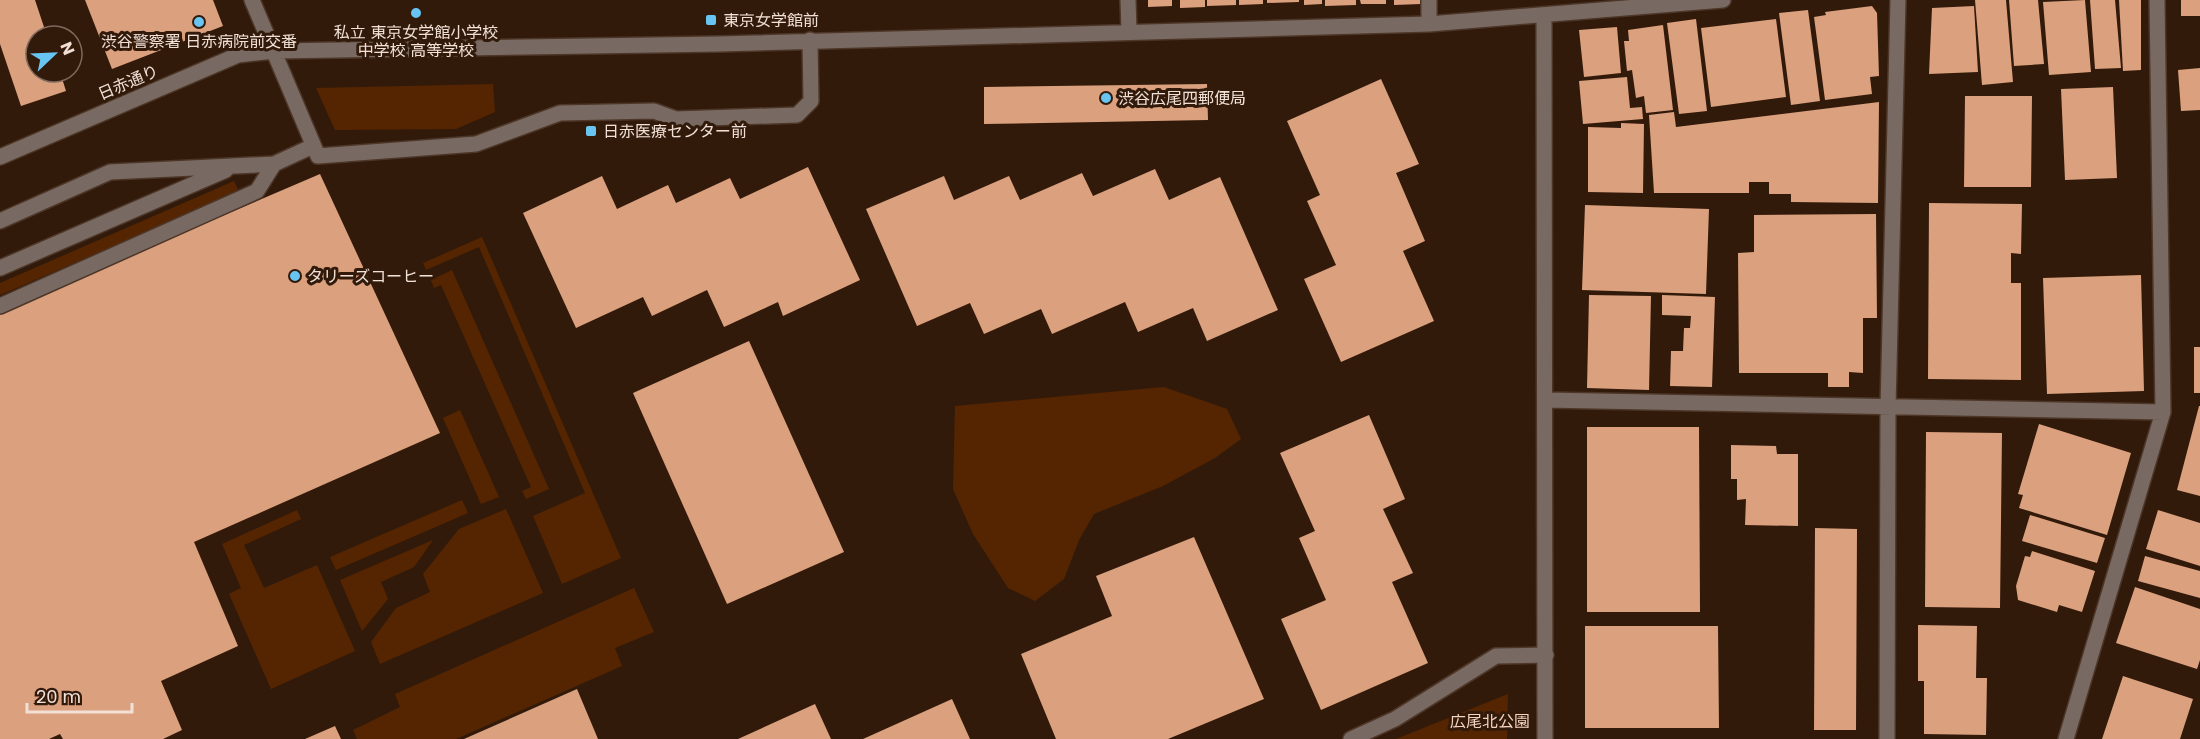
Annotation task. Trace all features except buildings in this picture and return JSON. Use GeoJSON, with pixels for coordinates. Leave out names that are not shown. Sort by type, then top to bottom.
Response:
{"type":"FeatureCollection","features":[{"type":"Feature","properties":{"kind":"street"},"geometry":{"type":"LineString","coordinates":[[252,0],[315,151]]}},
{"type":"Feature","properties":{"kind":"street"},"geometry":{"type":"LineString","coordinates":[[1128,0],[1129,31]]}},
{"type":"Feature","properties":{"kind":"street"},"geometry":{"type":"LineString","coordinates":[[1429,0],[1429,24]]}},
{"type":"Feature","properties":{"kind":"street"},"geometry":{"type":"LineString","coordinates":[[1545,739],[1544,16],[1723,0]]}},
{"type":"Feature","properties":{"kind":"street"},"geometry":{"type":"LineString","coordinates":[[1887,739],[1888,407],[1898,0]]}},
{"type":"Feature","properties":{"kind":"street"},"geometry":{"type":"LineString","coordinates":[[2066,739],[2163,412],[2157,0]]}},
{"type":"Feature","properties":{"kind":"street","name":"日赤通り"},"geometry":{"type":"LineString","coordinates":[[0,158],[238,55],[274,51],[719,44],[1429,24],[1544,16]]}},
{"type":"Feature","properties":{"kind":"street"},"geometry":{"type":"LineString","coordinates":[[0,221],[110,172],[274,164],[315,151],[476,144],[560,113],[654,111],[676,119],[797,115],[811,101],[810,40]]}},
{"type":"Feature","properties":{"kind":"street"},"geometry":{"type":"LineString","coordinates":[[0,306],[256,191],[274,164]]}},
{"type":"Feature","properties":{"kind":"street"},"geometry":{"type":"LineString","coordinates":[[0,268],[235,166]]}},
{"type":"Feature","properties":{"kind":"street"},"geometry":{"type":"LineString","coordinates":[[1545,399],[2163,412]]}},
{"type":"Feature","properties":{"kind":"street"},"geometry":{"type":"LineString","coordinates":[[1351,739],[1395,719],[1496,656],[1546,655]]}},
{"type":"Feature","properties":{"kind":"green space"},"geometry":{"type":"Polygon","coordinates":[[[493,84],[495,112],[456,129],[335,130],[316,88],[493,84]]]}},
{"type":"Feature","properties":{"kind":"green space"},"geometry":{"type":"Polygon","coordinates":[[[234,181],[239,192],[0,295],[0,283],[234,181]]]}},
{"type":"Feature","properties":{"kind":"green space"},"geometry":{"type":"Polygon","coordinates":[[[482,237],[621,558],[562,584],[533,516],[585,493],[479,247],[426,270],[423,263],[482,237]]]}},
{"type":"Feature","properties":{"kind":"green space"},"geometry":{"type":"Polygon","coordinates":[[[452,270],[549,489],[526,499],[522,491],[531,487],[441,285],[434,288],[431,280],[452,270]]]}},
{"type":"Feature","properties":{"kind":"green space"},"geometry":{"type":"Polygon","coordinates":[[[1164,387],[1227,409],[1241,439],[1215,458],[1163,486],[1094,514],[1079,540],[1064,579],[1035,601],[1008,588],[973,534],[953,489],[955,406],[1164,387]]]}},
{"type":"Feature","properties":{"kind":"green space"},"geometry":{"type":"Polygon","coordinates":[[[460,410],[499,497],[481,504],[443,418],[460,410]]]}},
{"type":"Feature","properties":{"kind":"green space"},"geometry":{"type":"Polygon","coordinates":[[[462,500],[468,513],[336,570],[330,557],[462,500]]]}},
{"type":"Feature","properties":{"kind":"green space"},"geometry":{"type":"Polygon","coordinates":[[[506,509],[543,593],[380,664],[371,642],[396,608],[430,592],[423,574],[459,529],[506,509]]]}},
{"type":"Feature","properties":{"kind":"green space"},"geometry":{"type":"Polygon","coordinates":[[[297,510],[301,519],[244,545],[264,588],[317,565],[355,651],[271,689],[229,594],[241,588],[222,544],[297,510]]]}},
{"type":"Feature","properties":{"kind":"green space"},"geometry":{"type":"Polygon","coordinates":[[[433,540],[414,567],[381,582],[388,599],[362,631],[340,580],[433,540]]]}},
{"type":"Feature","properties":{"kind":"green space"},"geometry":{"type":"Polygon","coordinates":[[[634,588],[654,632],[615,648],[622,666],[456,739],[357,739],[353,730],[400,707],[395,694],[634,588]]]}},
{"type":"Feature","properties":{"kind":"green space","name":"広尾北公園"},"geometry":{"type":"Polygon","coordinates":[[[1508,694],[1507,739],[1396,739],[1508,694]]]}},
{"type":"Feature","properties":{"kind":"place","name":"私立 東京女学館小学校 中学校 高等学校"},"geometry":{"type":"Point","coordinates":[416,13]}},
{"type":"Feature","properties":{"kind":"place","name":"東京女学館前"},"geometry":{"type":"Point","coordinates":[711,20]}},
{"type":"Feature","properties":{"kind":"place","name":"渋谷警察署 日赤病院前交番"},"geometry":{"type":"Point","coordinates":[199,22]}},
{"type":"Feature","properties":{"kind":"place","name":"渋谷広尾四郵便局"},"geometry":{"type":"Point","coordinates":[1106,98]}},
{"type":"Feature","properties":{"kind":"place","name":"日赤医療センター前"},"geometry":{"type":"Point","coordinates":[591,131]}},
{"type":"Feature","properties":{"kind":"place","name":"タリーズコーヒー"},"geometry":{"type":"Point","coordinates":[295,276]}}]}
